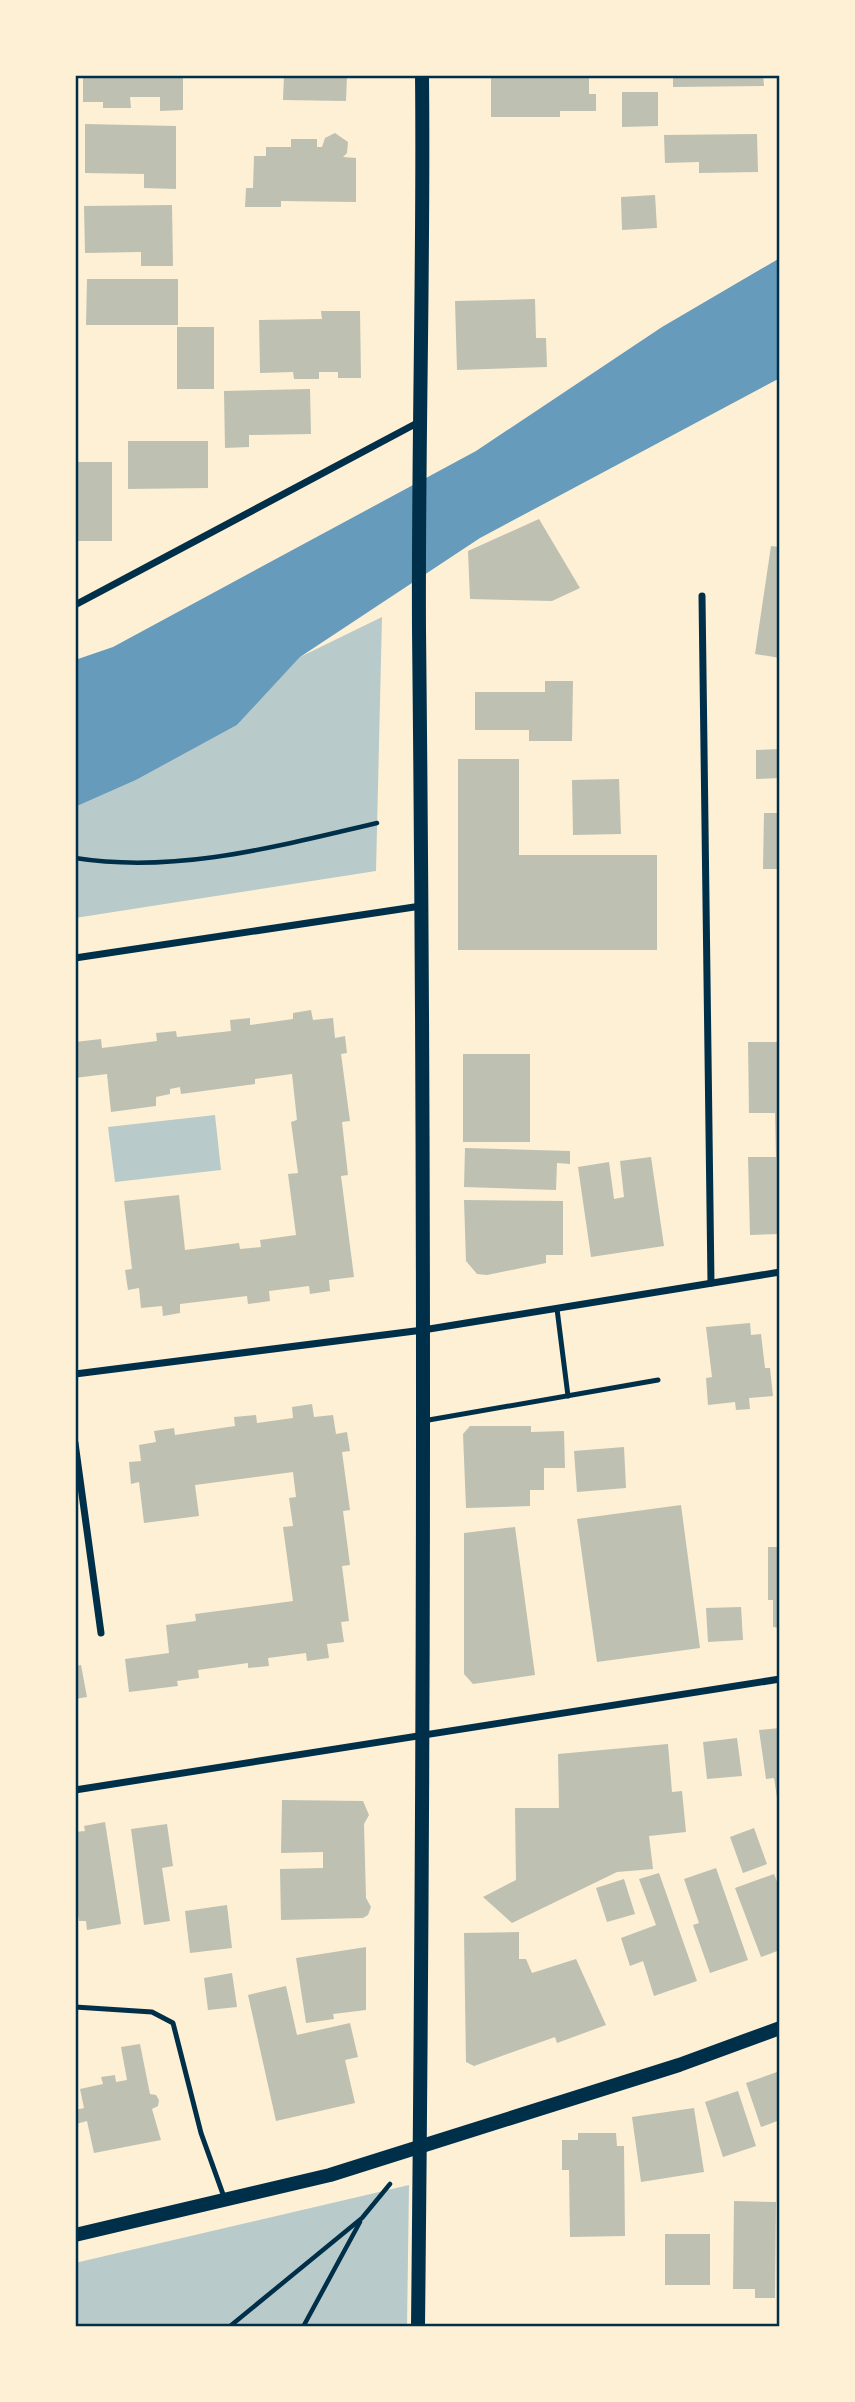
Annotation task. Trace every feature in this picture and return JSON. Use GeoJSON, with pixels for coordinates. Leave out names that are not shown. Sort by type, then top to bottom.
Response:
{"type":"FeatureCollection","features":[{"type":"Feature","properties":{"kind":"main road"},"geometry":{"type":"LineString","coordinates":[[418,2327],[423,1737],[423,906],[419,631],[419,422],[424,242],[422,75]]}},
{"type":"Feature","properties":{"kind":"main road"},"geometry":{"type":"LineString","coordinates":[[75,2235],[330,2175],[679,2064],[780,2028]]}},
{"type":"Feature","properties":{"kind":"street"},"geometry":{"type":"LineString","coordinates":[[75,605],[419,422]]}},
{"type":"Feature","properties":{"kind":"street"},"geometry":{"type":"LineString","coordinates":[[702,596],[711,1283]]}},
{"type":"Feature","properties":{"kind":"street"},"geometry":{"type":"LineString","coordinates":[[75,958],[423,906]]}},
{"type":"Feature","properties":{"kind":"street"},"geometry":{"type":"LineString","coordinates":[[75,1374],[423,1331],[780,1272]]}},
{"type":"Feature","properties":{"kind":"street"},"geometry":{"type":"LineString","coordinates":[[75,1443],[101,1633]]}},
{"type":"Feature","properties":{"kind":"street"},"geometry":{"type":"LineString","coordinates":[[75,1790],[780,1679]]}},
{"type":"Feature","properties":{"kind":"lane"},"geometry":{"type":"LineString","coordinates":[[557,1308],[568,1395]]}},
{"type":"Feature","properties":{"kind":"lane"},"geometry":{"type":"LineString","coordinates":[[423,1421],[658,1380]]}},
{"type":"Feature","properties":{"kind":"lane"},"geometry":{"type":"LineString","coordinates":[[75,2007],[152,2012],[173,2023],[201,2133],[225,2200]]}},
{"type":"Feature","properties":{"kind":"path"},"geometry":{"type":"LineString","coordinates":[[75,858],[150,863],[218,858],[377,823]]}},
{"type":"Feature","properties":{"kind":"path"},"geometry":{"type":"LineString","coordinates":[[303,2327],[362,2218],[420,2147]]}},
{"type":"Feature","properties":{"kind":"path"},"geometry":{"type":"LineString","coordinates":[[229,2327],[362,2218]]}},
{"type":"Feature","properties":{"kind":"shaded area"},"geometry":{"type":"Polygon","coordinates":[[[382,617],[376,871],[75,918],[75,807],[136,780],[237,725],[300,657],[382,617]]]}},
{"type":"Feature","properties":{"kind":"shaded area"},"geometry":{"type":"Polygon","coordinates":[[[215,1115],[221,1170],[115,1182],[108,1127],[215,1115]]]}},
{"type":"Feature","properties":{"kind":"shaded area"},"geometry":{"type":"Polygon","coordinates":[[[409,2185],[407,2327],[75,2327],[75,2263],[409,2185]]]}},
{"type":"Feature","properties":{"kind":"water"},"geometry":{"type":"Polygon","coordinates":[[[780,258],[780,378],[480,538],[300,657],[237,725],[136,780],[75,807],[75,660],[113,647],[476,451],[662,327],[780,258]]]}},
{"type":"Feature","properties":{"kind":"building"},"geometry":{"type":"Polygon","coordinates":[[[83,75],[183,75],[183,110],[160,111],[160,97],[130,97],[131,108],[103,108],[103,102],[83,102],[83,75]]]}},
{"type":"Feature","properties":{"kind":"building"},"geometry":{"type":"Polygon","coordinates":[[[284,75],[347,75],[346,101],[283,100],[284,75]]]}},
{"type":"Feature","properties":{"kind":"building"},"geometry":{"type":"Polygon","coordinates":[[[491,75],[596,75],[596,78],[589,78],[589,94],[596,94],[596,111],[560,111],[560,117],[491,117],[491,75]]]}},
{"type":"Feature","properties":{"kind":"building"},"geometry":{"type":"Polygon","coordinates":[[[673,75],[763,75],[764,86],[673,87],[673,75]]]}},
{"type":"Feature","properties":{"kind":"building"},"geometry":{"type":"Polygon","coordinates":[[[622,92],[658,92],[658,126],[622,127],[622,92]]]}},
{"type":"Feature","properties":{"kind":"building"},"geometry":{"type":"Polygon","coordinates":[[[85,124],[176,126],[176,189],[144,188],[144,174],[85,173],[85,124]]]}},
{"type":"Feature","properties":{"kind":"building"},"geometry":{"type":"Polygon","coordinates":[[[335,133],[348,142],[347,153],[343,157],[356,158],[356,202],[281,201],[281,207],[245,207],[246,188],[253,188],[254,156],[266,156],[266,147],[291,147],[291,139],[317,139],[317,147],[322,147],[325,138],[335,133]]]}},
{"type":"Feature","properties":{"kind":"building"},"geometry":{"type":"Polygon","coordinates":[[[757,134],[758,172],[699,173],[699,162],[665,163],[664,135],[757,134]]]}},
{"type":"Feature","properties":{"kind":"building"},"geometry":{"type":"Polygon","coordinates":[[[655,195],[657,228],[622,230],[621,197],[655,195]]]}},
{"type":"Feature","properties":{"kind":"building"},"geometry":{"type":"Polygon","coordinates":[[[172,205],[173,266],[141,266],[141,252],[85,253],[84,206],[172,205]]]}},
{"type":"Feature","properties":{"kind":"building"},"geometry":{"type":"Polygon","coordinates":[[[87,279],[178,279],[178,325],[86,325],[87,279]]]}},
{"type":"Feature","properties":{"kind":"building"},"geometry":{"type":"Polygon","coordinates":[[[535,299],[536,338],[546,338],[547,367],[457,370],[455,301],[535,299]]]}},
{"type":"Feature","properties":{"kind":"building"},"geometry":{"type":"Polygon","coordinates":[[[321,311],[360,311],[361,378],[338,378],[338,372],[319,372],[319,379],[294,379],[293,372],[260,373],[259,320],[322,319],[321,311]]]}},
{"type":"Feature","properties":{"kind":"building"},"geometry":{"type":"Polygon","coordinates":[[[177,327],[214,327],[214,389],[177,389],[177,327]]]}},
{"type":"Feature","properties":{"kind":"building"},"geometry":{"type":"Polygon","coordinates":[[[310,389],[311,434],[249,435],[249,447],[225,448],[224,391],[310,389]]]}},
{"type":"Feature","properties":{"kind":"building"},"geometry":{"type":"Polygon","coordinates":[[[128,441],[208,441],[208,488],[128,489],[128,441]]]}},
{"type":"Feature","properties":{"kind":"building"},"geometry":{"type":"Polygon","coordinates":[[[75,462],[112,462],[112,541],[75,541],[75,462]]]}},
{"type":"Feature","properties":{"kind":"building"},"geometry":{"type":"Polygon","coordinates":[[[539,519],[580,588],[552,601],[470,599],[468,551],[539,519]]]}},
{"type":"Feature","properties":{"kind":"building"},"geometry":{"type":"Polygon","coordinates":[[[771,546],[780,547],[780,658],[755,654],[771,546]]]}},
{"type":"Feature","properties":{"kind":"building"},"geometry":{"type":"Polygon","coordinates":[[[545,681],[573,681],[572,741],[529,741],[529,730],[475,730],[475,692],[545,692],[545,681]]]}},
{"type":"Feature","properties":{"kind":"building"},"geometry":{"type":"Polygon","coordinates":[[[780,749],[780,778],[756,779],[756,750],[780,749]]]}},
{"type":"Feature","properties":{"kind":"building"},"geometry":{"type":"Polygon","coordinates":[[[458,759],[519,759],[519,855],[657,855],[657,950],[458,950],[458,759]]]}},
{"type":"Feature","properties":{"kind":"building"},"geometry":{"type":"Polygon","coordinates":[[[619,779],[621,834],[573,835],[572,780],[619,779]]]}},
{"type":"Feature","properties":{"kind":"building"},"geometry":{"type":"Polygon","coordinates":[[[764,813],[780,813],[780,869],[763,869],[764,813]]]}},
{"type":"Feature","properties":{"kind":"building"},"geometry":{"type":"Polygon","coordinates":[[[311,1010],[313,1020],[333,1018],[335,1038],[345,1036],[347,1053],[341,1054],[350,1121],[342,1122],[348,1175],[341,1176],[354,1277],[329,1280],[330,1291],[310,1294],[309,1286],[269,1291],[270,1301],[248,1304],[247,1296],[180,1304],[180,1313],[163,1316],[162,1306],[141,1308],[139,1288],[128,1290],[125,1270],[132,1269],[124,1201],[179,1195],[185,1250],[239,1243],[240,1249],[261,1247],[260,1240],[296,1235],[288,1174],[298,1173],[291,1122],[297,1120],[292,1074],[255,1079],[255,1084],[181,1094],[180,1087],[170,1089],[170,1094],[156,1097],[156,1106],[111,1112],[107,1074],[75,1078],[75,1042],[101,1039],[102,1048],[157,1041],[156,1033],[176,1031],[177,1037],[231,1031],[230,1020],[250,1018],[250,1025],[293,1019],[293,1013],[311,1010]]]}},
{"type":"Feature","properties":{"kind":"building"},"geometry":{"type":"Polygon","coordinates":[[[748,1042],[780,1042],[780,1234],[750,1235],[748,1157],[776,1157],[775,1113],[749,1113],[748,1042]]]}},
{"type":"Feature","properties":{"kind":"building"},"geometry":{"type":"Polygon","coordinates":[[[463,1054],[530,1054],[530,1142],[463,1142],[463,1054]]]}},
{"type":"Feature","properties":{"kind":"building"},"geometry":{"type":"Polygon","coordinates":[[[465,1148],[570,1151],[570,1164],[557,1163],[556,1190],[464,1187],[465,1148]]]}},
{"type":"Feature","properties":{"kind":"building"},"geometry":{"type":"Polygon","coordinates":[[[651,1157],[664,1246],[591,1257],[578,1167],[609,1162],[614,1199],[624,1197],[620,1161],[651,1157]]]}},
{"type":"Feature","properties":{"kind":"building"},"geometry":{"type":"Polygon","coordinates":[[[464,1200],[563,1201],[563,1255],[546,1255],[546,1263],[487,1275],[477,1274],[466,1261],[464,1200]]]}},
{"type":"Feature","properties":{"kind":"building"},"geometry":{"type":"Polygon","coordinates":[[[750,1323],[751,1335],[761,1334],[765,1368],[770,1368],[773,1396],[749,1398],[750,1409],[736,1410],[735,1402],[708,1405],[706,1378],[712,1377],[706,1327],[750,1323]]]}},
{"type":"Feature","properties":{"kind":"building"},"geometry":{"type":"Polygon","coordinates":[[[312,1404],[314,1417],[333,1415],[336,1434],[347,1432],[350,1451],[342,1452],[350,1510],[343,1511],[350,1565],[342,1566],[349,1621],[341,1622],[344,1642],[327,1644],[329,1658],[307,1661],[306,1653],[268,1658],[269,1666],[248,1668],[248,1663],[198,1670],[199,1678],[177,1681],[178,1686],[129,1692],[125,1659],[169,1653],[166,1625],[196,1621],[195,1614],[293,1601],[283,1527],[293,1526],[289,1498],[296,1497],[293,1472],[195,1485],[199,1516],[144,1523],[139,1482],[131,1484],[129,1462],[141,1461],[139,1445],[156,1442],[154,1431],[174,1428],[175,1435],[235,1426],[234,1417],[256,1415],[257,1423],[293,1418],[292,1407],[312,1404]]]}},
{"type":"Feature","properties":{"kind":"building"},"geometry":{"type":"Polygon","coordinates":[[[470,1426],[531,1426],[531,1432],[564,1431],[565,1468],[544,1468],[544,1490],[530,1490],[530,1506],[466,1508],[463,1434],[470,1426]]]}},
{"type":"Feature","properties":{"kind":"building"},"geometry":{"type":"Polygon","coordinates":[[[624,1447],[626,1488],[577,1492],[574,1451],[624,1447]]]}},
{"type":"Feature","properties":{"kind":"building"},"geometry":{"type":"Polygon","coordinates":[[[681,1505],[700,1648],[597,1662],[577,1519],[681,1505]]]}},
{"type":"Feature","properties":{"kind":"building"},"geometry":{"type":"Polygon","coordinates":[[[515,1527],[535,1675],[473,1684],[464,1674],[464,1533],[515,1527]]]}},
{"type":"Feature","properties":{"kind":"building"},"geometry":{"type":"Polygon","coordinates":[[[768,1547],[780,1547],[780,1628],[773,1627],[773,1600],[768,1600],[768,1547]]]}},
{"type":"Feature","properties":{"kind":"building"},"geometry":{"type":"Polygon","coordinates":[[[741,1607],[743,1640],[708,1642],[706,1608],[741,1607]]]}},
{"type":"Feature","properties":{"kind":"building"},"geometry":{"type":"Polygon","coordinates":[[[81,1665],[87,1697],[75,1699],[75,1666],[81,1665]]]}},
{"type":"Feature","properties":{"kind":"building"},"geometry":{"type":"Polygon","coordinates":[[[780,1728],[778,1804],[774,1778],[766,1779],[759,1730],[780,1728]]]}},
{"type":"Feature","properties":{"kind":"building"},"geometry":{"type":"Polygon","coordinates":[[[737,1738],[742,1776],[707,1779],[703,1742],[737,1738]]]}},
{"type":"Feature","properties":{"kind":"building"},"geometry":{"type":"Polygon","coordinates":[[[668,1744],[672,1792],[682,1791],[686,1832],[649,1836],[653,1869],[617,1872],[512,1923],[483,1897],[516,1880],[515,1808],[559,1808],[558,1754],[668,1744]]]}},
{"type":"Feature","properties":{"kind":"building"},"geometry":{"type":"Polygon","coordinates":[[[282,1800],[363,1801],[369,1815],[364,1824],[366,1898],[371,1907],[368,1915],[363,1918],[281,1920],[280,1869],[323,1868],[323,1852],[281,1853],[282,1800]]]}},
{"type":"Feature","properties":{"kind":"building"},"geometry":{"type":"Polygon","coordinates":[[[105,1822],[121,1924],[87,1930],[86,1921],[79,1921],[75,1896],[75,1832],[85,1831],[84,1826],[105,1822]]]}},
{"type":"Feature","properties":{"kind":"building"},"geometry":{"type":"Polygon","coordinates":[[[167,1824],[173,1866],[162,1868],[170,1921],[144,1925],[131,1829],[167,1824]]]}},
{"type":"Feature","properties":{"kind":"building"},"geometry":{"type":"Polygon","coordinates":[[[754,1828],[767,1864],[743,1873],[730,1837],[754,1828]]]}},
{"type":"Feature","properties":{"kind":"building"},"geometry":{"type":"Polygon","coordinates":[[[716,1868],[748,1960],[710,1973],[693,1925],[699,1923],[684,1879],[716,1868]]]}},
{"type":"Feature","properties":{"kind":"building"},"geometry":{"type":"Polygon","coordinates":[[[659,1873],[697,1981],[654,1996],[643,1961],[630,1966],[621,1938],[656,1925],[639,1879],[659,1873]]]}},
{"type":"Feature","properties":{"kind":"building"},"geometry":{"type":"Polygon","coordinates":[[[774,1874],[780,1889],[780,1950],[761,1957],[735,1888],[774,1874]]]}},
{"type":"Feature","properties":{"kind":"building"},"geometry":{"type":"Polygon","coordinates":[[[624,1879],[635,1914],[607,1922],[596,1888],[624,1879]]]}},
{"type":"Feature","properties":{"kind":"building"},"geometry":{"type":"Polygon","coordinates":[[[227,1905],[232,1948],[190,1953],[185,1911],[227,1905]]]}},
{"type":"Feature","properties":{"kind":"building"},"geometry":{"type":"Polygon","coordinates":[[[519,1932],[519,1959],[526,1959],[532,1973],[576,1959],[606,2025],[557,2043],[555,2037],[474,2066],[466,2062],[464,1933],[519,1932]]]}},
{"type":"Feature","properties":{"kind":"building"},"geometry":{"type":"Polygon","coordinates":[[[366,1947],[366,2010],[333,2014],[334,2019],[306,2023],[296,1958],[366,1947]]]}},
{"type":"Feature","properties":{"kind":"building"},"geometry":{"type":"Polygon","coordinates":[[[232,1973],[237,2007],[208,2010],[204,1978],[232,1973]]]}},
{"type":"Feature","properties":{"kind":"building"},"geometry":{"type":"Polygon","coordinates":[[[286,1986],[297,2035],[350,2023],[358,2057],[345,2060],[355,2103],[276,2121],[248,1995],[286,1986]]]}},
{"type":"Feature","properties":{"kind":"building"},"geometry":{"type":"Polygon","coordinates":[[[140,2044],[150,2094],[156,2095],[159,2100],[158,2106],[152,2109],[161,2140],[94,2153],[87,2121],[76,2124],[75,2110],[84,2108],[80,2089],[103,2084],[101,2077],[115,2075],[116,2082],[127,2080],[121,2047],[140,2044]]]}},
{"type":"Feature","properties":{"kind":"building"},"geometry":{"type":"Polygon","coordinates":[[[780,2071],[780,2120],[761,2127],[746,2083],[780,2071]]]}},
{"type":"Feature","properties":{"kind":"building"},"geometry":{"type":"Polygon","coordinates":[[[738,2091],[756,2146],[723,2157],[705,2102],[738,2091]]]}},
{"type":"Feature","properties":{"kind":"building"},"geometry":{"type":"Polygon","coordinates":[[[694,2108],[704,2172],[641,2182],[632,2117],[694,2108]]]}},
{"type":"Feature","properties":{"kind":"building"},"geometry":{"type":"Polygon","coordinates":[[[578,2133],[616,2133],[617,2146],[624,2146],[625,2236],[570,2237],[569,2170],[562,2170],[562,2140],[578,2140],[578,2133]]]}},
{"type":"Feature","properties":{"kind":"building"},"geometry":{"type":"Polygon","coordinates":[[[734,2201],[776,2202],[775,2298],[755,2298],[755,2289],[733,2289],[734,2201]]]}},
{"type":"Feature","properties":{"kind":"building"},"geometry":{"type":"Polygon","coordinates":[[[665,2234],[710,2234],[710,2285],[665,2285],[665,2234]]]}}]}
